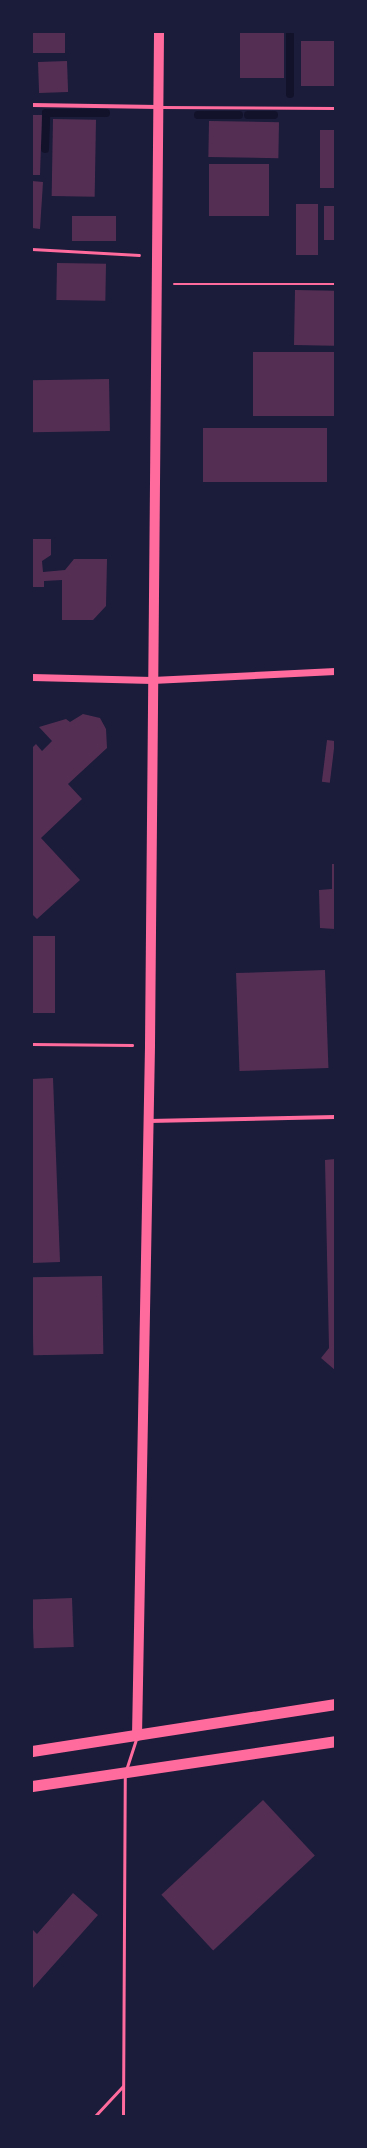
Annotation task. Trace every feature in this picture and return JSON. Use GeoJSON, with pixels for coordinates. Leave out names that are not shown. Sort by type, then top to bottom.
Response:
{"type":"FeatureCollection","features":[{"type":"Feature","properties":{"kind":"highway"},"geometry":{"type":"LineString","coordinates":[[32,1750],[137,1736],[335,1704]]}},
{"type":"Feature","properties":{"kind":"highway"},"geometry":{"type":"LineString","coordinates":[[32,1786],[335,1742]]}},
{"type":"Feature","properties":{"kind":"main road"},"geometry":{"type":"LineString","coordinates":[[137,1736],[150,1045],[152,680],[159,32]]}},
{"type":"Feature","properties":{"kind":"street"},"geometry":{"type":"LineString","coordinates":[[32,105],[158,107]]}},
{"type":"Feature","properties":{"kind":"street"},"geometry":{"type":"LineString","coordinates":[[32,677],[152,680],[335,671]]}},
{"type":"Feature","properties":{"kind":"street"},"geometry":{"type":"LineString","coordinates":[[149,1121],[335,1117]]}},
{"type":"Feature","properties":{"kind":"lane"},"geometry":{"type":"LineString","coordinates":[[158,107],[335,108]]}},
{"type":"Feature","properties":{"kind":"lane"},"geometry":{"type":"LineString","coordinates":[[123,2116],[125,1773],[137,1736]]}},
{"type":"Feature","properties":{"kind":"lane"},"geometry":{"type":"LineString","coordinates":[[95,2116],[123,2086]]}},
{"type":"Feature","properties":{"kind":"path"},"geometry":{"type":"LineString","coordinates":[[32,249],[156,256]]}},
{"type":"Feature","properties":{"kind":"path"},"geometry":{"type":"LineString","coordinates":[[156,284],[335,284]]}},
{"type":"Feature","properties":{"kind":"path"},"geometry":{"type":"LineString","coordinates":[[32,1044],[150,1045]]}},
{"type":"Feature","properties":{"kind":"building"},"geometry":{"type":"Polygon","coordinates":[[[32,32],[65,32],[65,53],[32,53],[32,32]]]}},
{"type":"Feature","properties":{"kind":"building"},"geometry":{"type":"Polygon","coordinates":[[[240,32],[284,32],[284,78],[240,78],[240,32]]]}},
{"type":"Feature","properties":{"kind":"building"},"geometry":{"type":"Polygon","coordinates":[[[301,41],[335,41],[335,86],[301,86],[301,41]]]}},
{"type":"Feature","properties":{"kind":"building"},"geometry":{"type":"Polygon","coordinates":[[[67,61],[68,92],[39,93],[38,62],[67,61]]]}},
{"type":"Feature","properties":{"kind":"building"},"geometry":{"type":"Polygon","coordinates":[[[32,115],[42,115],[40,175],[32,175],[32,115]]]}},
{"type":"Feature","properties":{"kind":"building"},"geometry":{"type":"Polygon","coordinates":[[[53,119],[96,120],[95,197],[52,196],[53,119]]]}},
{"type":"Feature","properties":{"kind":"building"},"geometry":{"type":"Polygon","coordinates":[[[209,121],[279,122],[278,158],[208,157],[209,121]]]}},
{"type":"Feature","properties":{"kind":"building"},"geometry":{"type":"Polygon","coordinates":[[[320,130],[335,130],[335,188],[320,188],[320,130]]]}},
{"type":"Feature","properties":{"kind":"building"},"geometry":{"type":"Polygon","coordinates":[[[209,164],[269,164],[269,216],[209,216],[209,164]]]}},
{"type":"Feature","properties":{"kind":"building"},"geometry":{"type":"Polygon","coordinates":[[[32,181],[43,182],[40,229],[32,228],[32,181]]]}},
{"type":"Feature","properties":{"kind":"building"},"geometry":{"type":"Polygon","coordinates":[[[296,204],[318,204],[318,255],[296,255],[296,204]]]}},
{"type":"Feature","properties":{"kind":"building"},"geometry":{"type":"Polygon","coordinates":[[[324,206],[335,206],[335,240],[324,240],[324,206]]]}},
{"type":"Feature","properties":{"kind":"building"},"geometry":{"type":"Polygon","coordinates":[[[72,216],[116,216],[116,241],[72,241],[72,216]]]}},
{"type":"Feature","properties":{"kind":"building"},"geometry":{"type":"Polygon","coordinates":[[[57,263],[106,264],[105,301],[56,300],[57,263]]]}},
{"type":"Feature","properties":{"kind":"building"},"geometry":{"type":"Polygon","coordinates":[[[295,290],[335,291],[334,346],[294,345],[295,290]]]}},
{"type":"Feature","properties":{"kind":"building"},"geometry":{"type":"Polygon","coordinates":[[[253,352],[335,352],[335,416],[253,416],[253,352]]]}},
{"type":"Feature","properties":{"kind":"building"},"geometry":{"type":"Polygon","coordinates":[[[109,379],[110,431],[33,432],[32,380],[109,379]]]}},
{"type":"Feature","properties":{"kind":"building"},"geometry":{"type":"Polygon","coordinates":[[[203,428],[327,428],[327,482],[203,482],[203,428]]]}},
{"type":"Feature","properties":{"kind":"building"},"geometry":{"type":"Polygon","coordinates":[[[32,539],[51,539],[51,555],[42,561],[43,572],[65,570],[74,559],[107,559],[106,606],[93,620],[62,620],[62,580],[44,581],[44,587],[32,587],[32,539]]]}},
{"type":"Feature","properties":{"kind":"building"},"geometry":{"type":"Polygon","coordinates":[[[83,714],[100,718],[106,729],[107,748],[68,784],[82,799],[41,838],[80,880],[37,919],[32,914],[32,748],[36,744],[42,751],[52,741],[39,727],[66,719],[70,722],[83,714]]]}},
{"type":"Feature","properties":{"kind":"building"},"geometry":{"type":"Polygon","coordinates":[[[327,740],[335,741],[330,783],[322,782],[327,740]]]}},
{"type":"Feature","properties":{"kind":"building"},"geometry":{"type":"Polygon","coordinates":[[[332,864],[335,864],[335,929],[320,928],[319,890],[332,889],[332,864]]]}},
{"type":"Feature","properties":{"kind":"building"},"geometry":{"type":"Polygon","coordinates":[[[32,936],[55,936],[55,1013],[32,1013],[32,936]]]}},
{"type":"Feature","properties":{"kind":"building"},"geometry":{"type":"Polygon","coordinates":[[[325,970],[328,1068],[239,1071],[236,973],[325,970]]]}},
{"type":"Feature","properties":{"kind":"building"},"geometry":{"type":"Polygon","coordinates":[[[53,1078],[60,1262],[32,1263],[32,1079],[53,1078]]]}},
{"type":"Feature","properties":{"kind":"building"},"geometry":{"type":"Polygon","coordinates":[[[335,1159],[335,1370],[321,1358],[329,1348],[325,1160],[335,1159]]]}},
{"type":"Feature","properties":{"kind":"building"},"geometry":{"type":"Polygon","coordinates":[[[102,1276],[103,1354],[33,1355],[32,1277],[102,1276]]]}},
{"type":"Feature","properties":{"kind":"building"},"geometry":{"type":"Polygon","coordinates":[[[72,1598],[74,1647],[34,1648],[32,1599],[72,1598]]]}},
{"type":"Feature","properties":{"kind":"building"},"geometry":{"type":"Polygon","coordinates":[[[263,1800],[315,1856],[213,1950],[161,1895],[263,1800]]]}},
{"type":"Feature","properties":{"kind":"building"},"geometry":{"type":"Polygon","coordinates":[[[73,1893],[98,1915],[32,1989],[32,1929],[37,1934],[73,1893]]]}},
{"type":"Feature","properties":{"kind":"waterway"},"geometry":{"type":"LineString","coordinates":[[290,32],[290,94]]}},
{"type":"Feature","properties":{"kind":"waterway"},"geometry":{"type":"LineString","coordinates":[[45,149],[46,113],[106,113]]}},
{"type":"Feature","properties":{"kind":"waterway"},"geometry":{"type":"LineString","coordinates":[[198,115],[239,115]]}},
{"type":"Feature","properties":{"kind":"waterway"},"geometry":{"type":"LineString","coordinates":[[248,115],[274,115]]}}]}
